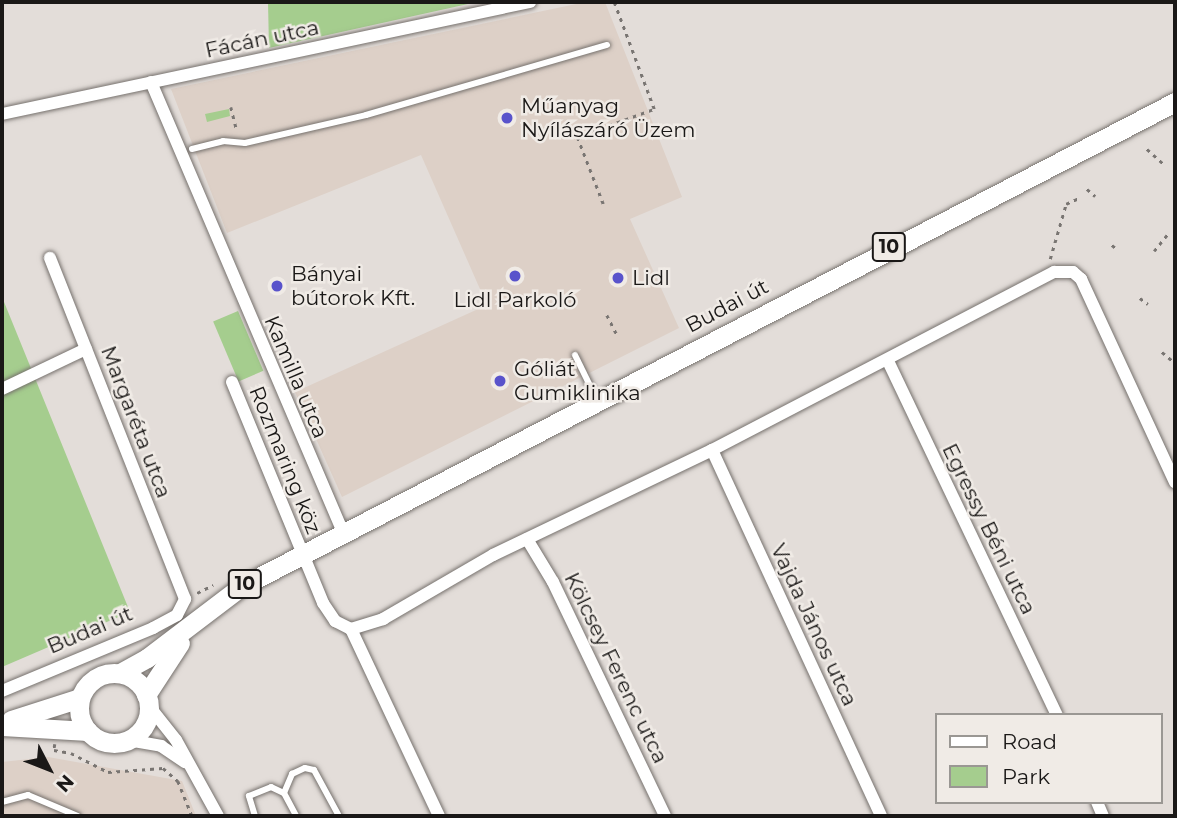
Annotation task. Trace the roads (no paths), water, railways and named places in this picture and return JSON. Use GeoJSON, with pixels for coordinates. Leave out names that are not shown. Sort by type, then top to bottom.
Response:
{"type":"FeatureCollection","features":[{"type":"Feature","properties":{"kind":"main road","name":"Budai út"},"geometry":{"type":"LineString","coordinates":[[193,625],[242,586],[302,554],[1175,102]]}},
{"type":"Feature","properties":{"kind":"main road","name":"10"},"geometry":{"type":"LineString","coordinates":[[2,724],[80,698],[95,678],[120,673],[193,625]]}},
{"type":"Feature","properties":{"kind":"main road","name":"10"},"geometry":{"type":"LineString","coordinates":[[2,724],[88,731],[111,743],[128,740],[146,722],[148,700],[193,625]]}},
{"type":"Feature","properties":{"kind":"main road"},"geometry":{"type":"LineString","coordinates":[[120,673],[139,683],[148,700]]}},
{"type":"Feature","properties":{"kind":"main road"},"geometry":{"type":"LineString","coordinates":[[80,698],[81,721],[88,731]]}},
{"type":"Feature","properties":{"kind":"street","name":"Fácán utca"},"geometry":{"type":"LineString","coordinates":[[2,114],[530,2]]}},
{"type":"Feature","properties":{"kind":"street","name":"Kamilla utca"},"geometry":{"type":"LineString","coordinates":[[151,82],[311,443],[343,533]]}},
{"type":"Feature","properties":{"kind":"street","name":"Margaréta utca"},"geometry":{"type":"LineString","coordinates":[[51,258],[185,599]]}},
{"type":"Feature","properties":{"kind":"street"},"geometry":{"type":"LineString","coordinates":[[351,629],[383,619],[527,539],[712,450],[888,361],[1044,277],[1064,270],[1081,279],[1175,482]]}},
{"type":"Feature","properties":{"kind":"street"},"geometry":{"type":"LineString","coordinates":[[2,389],[86,349]]}},
{"type":"Feature","properties":{"kind":"street","name":"Egressy Béni utca"},"geometry":{"type":"LineString","coordinates":[[888,361],[1056,713]]}},
{"type":"Feature","properties":{"kind":"street","name":"Rozmaring köz"},"geometry":{"type":"LineString","coordinates":[[232,382],[302,554]]}},
{"type":"Feature","properties":{"kind":"street","name":"Vajda János utca"},"geometry":{"type":"LineString","coordinates":[[712,450],[881,816]]}},
{"type":"Feature","properties":{"kind":"street","name":"Kölcsey Ferenc utca"},"geometry":{"type":"LineString","coordinates":[[527,539],[566,607],[665,816]]}},
{"type":"Feature","properties":{"kind":"street"},"geometry":{"type":"LineString","coordinates":[[302,554],[328,612],[335,621],[351,629],[439,816]]}},
{"type":"Feature","properties":{"kind":"street","name":"Budai út"},"geometry":{"type":"LineString","coordinates":[[2,691],[153,628],[177,615],[185,599]]}},
{"type":"Feature","properties":{"kind":"street"},"geometry":{"type":"LineString","coordinates":[[148,700],[176,740],[216,816]]}},
{"type":"Feature","properties":{"kind":"street"},"geometry":{"type":"LineString","coordinates":[[128,740],[161,746],[192,770]]}},
{"type":"Feature","properties":{"kind":"lane"},"geometry":{"type":"LineString","coordinates":[[192,149],[223,141],[240,142],[366,115],[607,45]]}},
{"type":"Feature","properties":{"kind":"lane"},"geometry":{"type":"LineString","coordinates":[[575,355],[597,400]]}},
{"type":"Feature","properties":{"kind":"lane"},"geometry":{"type":"LineString","coordinates":[[284,793],[292,774],[305,768],[314,770],[339,816]]}},
{"type":"Feature","properties":{"kind":"lane"},"geometry":{"type":"LineString","coordinates":[[255,816],[248,800],[251,794],[264,788],[284,793],[296,816]]}},
{"type":"Feature","properties":{"kind":"lane"},"geometry":{"type":"LineString","coordinates":[[2,802],[28,795],[78,816]]}},
{"type":"Feature","properties":{"kind":"place","name":"Műanyag Nyílászáró Üzem"},"geometry":{"type":"Point","coordinates":[507,118]}},
{"type":"Feature","properties":{"kind":"place","name":"Lidl Parkoló"},"geometry":{"type":"Point","coordinates":[515,276]}},
{"type":"Feature","properties":{"kind":"place","name":"Lidl"},"geometry":{"type":"Point","coordinates":[618,278]}},
{"type":"Feature","properties":{"kind":"place","name":"Bányai bútorok Kft."},"geometry":{"type":"Point","coordinates":[277,286]}},
{"type":"Feature","properties":{"kind":"place","name":"Góliát Gumiklinika"},"geometry":{"type":"Point","coordinates":[500,381]}}]}
